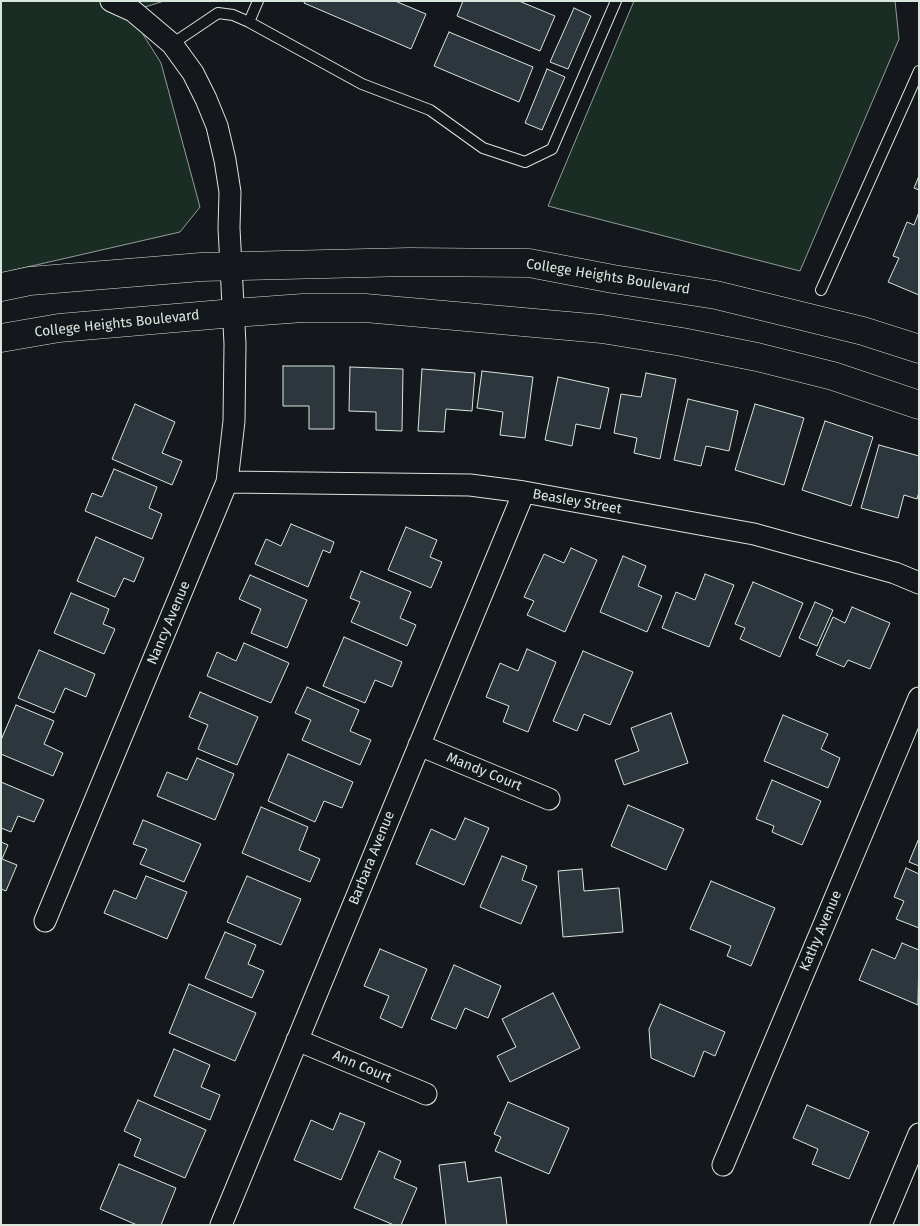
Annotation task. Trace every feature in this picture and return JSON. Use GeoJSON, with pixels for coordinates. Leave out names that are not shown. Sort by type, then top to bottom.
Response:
{"type":"FeatureCollection","features":[{"type":"Feature","properties":{"kind":"street"},"geometry":{"type":"LineString","coordinates":[[111,1],[133,11],[172,44],[193,73],[217,126],[230,192],[229,228],[234,313]]}},
{"type":"Feature","properties":{"kind":"street","name":"College Heights Boulevard"},"geometry":{"type":"LineString","coordinates":[[1,286],[30,281],[201,267],[409,262],[529,263],[613,279],[716,295],[863,331],[919,349]]}},
{"type":"Feature","properties":{"kind":"street","name":"College Heights Boulevard"},"geometry":{"type":"LineString","coordinates":[[1,338],[59,328],[234,313],[303,308],[365,308],[602,329],[682,342],[833,376],[919,405]]}},
{"type":"Feature","properties":{"kind":"street","name":"Nancy Avenue"},"geometry":{"type":"LineString","coordinates":[[45,921],[227,482],[234,422],[234,313]]}},
{"type":"Feature","properties":{"kind":"street","name":"Beasley Street"},"geometry":{"type":"LineString","coordinates":[[227,482],[470,485],[524,492],[754,534],[895,573],[919,583]]}},
{"type":"Feature","properties":{"kind":"street","name":"Barbara Avenue"},"geometry":{"type":"LineString","coordinates":[[221,1225],[524,492]]}},
{"type":"Feature","properties":{"kind":"street","name":"Kathy Avenue"},"geometry":{"type":"LineString","coordinates":[[723,1165],[919,698]]}},
{"type":"Feature","properties":{"kind":"street","name":"Mandy Court"},"geometry":{"type":"LineString","coordinates":[[419,745],[549,799]]}},
{"type":"Feature","properties":{"kind":"street","name":"Ann Court"},"geometry":{"type":"LineString","coordinates":[[298,1040],[426,1094]]}},
{"type":"Feature","properties":{"kind":"street"},"geometry":{"type":"LineString","coordinates":[[881,1225],[919,1134]]}},
{"type":"Feature","properties":{"kind":"lane"},"geometry":{"type":"LineString","coordinates":[[249,22],[258,1]]}},
{"type":"Feature","properties":{"kind":"lane"},"geometry":{"type":"LineString","coordinates":[[172,44],[218,13],[233,15],[362,84],[430,110],[484,148],[525,162],[552,149],[616,1]]}},
{"type":"Feature","properties":{"kind":"lane"},"geometry":{"type":"LineString","coordinates":[[821,290],[919,71]]}},
{"type":"Feature","properties":{"kind":"green space"},"geometry":{"type":"Polygon","coordinates":[[[1,1],[164,1],[129,12],[161,63],[200,207],[180,232],[1,273],[1,1]]]}},
{"type":"Feature","properties":{"kind":"green space"},"geometry":{"type":"Polygon","coordinates":[[[634,1],[895,1],[899,39],[800,271],[548,206],[634,1]]]}},
{"type":"Feature","properties":{"kind":"building"},"geometry":{"type":"Polygon","coordinates":[[[305,1],[395,1],[426,14],[411,49],[304,3],[305,1]]]}},
{"type":"Feature","properties":{"kind":"building"},"geometry":{"type":"Polygon","coordinates":[[[463,1],[519,1],[555,16],[540,51],[457,16],[463,1]]]}},
{"type":"Feature","properties":{"kind":"building"},"geometry":{"type":"Polygon","coordinates":[[[574,8],[591,16],[568,69],[550,62],[574,8]]]}},
{"type":"Feature","properties":{"kind":"building"},"geometry":{"type":"Polygon","coordinates":[[[449,32],[533,67],[519,102],[434,66],[449,32]]]}},
{"type":"Feature","properties":{"kind":"building"},"geometry":{"type":"Polygon","coordinates":[[[547,69],[565,77],[542,130],[525,123],[547,69]]]}},
{"type":"Feature","properties":{"kind":"building"},"geometry":{"type":"Polygon","coordinates":[[[919,176],[919,190],[914,188],[919,176]]]}},
{"type":"Feature","properties":{"kind":"building"},"geometry":{"type":"Polygon","coordinates":[[[919,212],[919,295],[888,282],[899,258],[893,256],[907,222],[914,225],[919,212]]]}},
{"type":"Feature","properties":{"kind":"building"},"geometry":{"type":"Polygon","coordinates":[[[283,366],[334,366],[334,429],[309,429],[309,406],[283,406],[283,366]]]}},
{"type":"Feature","properties":{"kind":"building"},"geometry":{"type":"Polygon","coordinates":[[[350,367],[403,369],[402,431],[376,430],[376,412],[349,411],[350,367]]]}},
{"type":"Feature","properties":{"kind":"building"},"geometry":{"type":"Polygon","coordinates":[[[422,369],[475,373],[472,411],[446,409],[444,432],[418,431],[422,369]]]}},
{"type":"Feature","properties":{"kind":"building"},"geometry":{"type":"Polygon","coordinates":[[[482,371],[533,377],[525,438],[500,435],[503,412],[477,408],[482,371]]]}},
{"type":"Feature","properties":{"kind":"building"},"geometry":{"type":"Polygon","coordinates":[[[646,373],[676,379],[660,459],[634,453],[637,438],[614,433],[621,394],[641,397],[646,373]]]}},
{"type":"Feature","properties":{"kind":"building"},"geometry":{"type":"Polygon","coordinates":[[[558,377],[609,388],[600,429],[576,424],[572,446],[545,440],[558,377]]]}},
{"type":"Feature","properties":{"kind":"building"},"geometry":{"type":"Polygon","coordinates":[[[688,399],[738,411],[729,451],[706,446],[701,466],[674,460],[688,399]]]}},
{"type":"Feature","properties":{"kind":"building"},"geometry":{"type":"Polygon","coordinates":[[[135,404],[175,422],[162,453],[182,461],[172,485],[112,459],[135,404]]]}},
{"type":"Feature","properties":{"kind":"building"},"geometry":{"type":"Polygon","coordinates":[[[755,404],[804,418],[784,485],[735,470],[755,404]]]}},
{"type":"Feature","properties":{"kind":"building"},"geometry":{"type":"Polygon","coordinates":[[[825,421],[873,437],[851,506],[802,490],[825,421]]]}},
{"type":"Feature","properties":{"kind":"building"},"geometry":{"type":"Polygon","coordinates":[[[879,445],[919,456],[919,492],[917,499],[904,495],[898,518],[861,508],[879,445]]]}},
{"type":"Feature","properties":{"kind":"building"},"geometry":{"type":"Polygon","coordinates":[[[114,469],[157,487],[149,508],[162,514],[152,539],[85,511],[92,493],[102,497],[114,469]]]}},
{"type":"Feature","properties":{"kind":"building"},"geometry":{"type":"Polygon","coordinates":[[[291,524],[334,542],[330,553],[323,550],[308,587],[255,564],[266,539],[281,546],[291,524]]]}},
{"type":"Feature","properties":{"kind":"building"},"geometry":{"type":"Polygon","coordinates":[[[406,527],[437,540],[430,557],[442,562],[431,588],[388,570],[406,527]]]}},
{"type":"Feature","properties":{"kind":"building"},"geometry":{"type":"Polygon","coordinates":[[[96,537],[144,558],[134,582],[124,578],[115,597],[77,581],[96,537]]]}},
{"type":"Feature","properties":{"kind":"building"},"geometry":{"type":"Polygon","coordinates":[[[571,548],[597,560],[565,632],[527,615],[534,601],[524,597],[544,554],[564,563],[571,548]]]}},
{"type":"Feature","properties":{"kind":"building"},"geometry":{"type":"Polygon","coordinates":[[[623,556],[646,566],[638,586],[662,596],[647,632],[600,612],[623,556]]]}},
{"type":"Feature","properties":{"kind":"building"},"geometry":{"type":"Polygon","coordinates":[[[361,571],[411,592],[400,618],[416,625],[407,646],[351,622],[360,602],[350,598],[361,571]]]}},
{"type":"Feature","properties":{"kind":"building"},"geometry":{"type":"Polygon","coordinates":[[[705,574],[734,585],[709,647],[662,628],[676,592],[695,600],[705,574]]]}},
{"type":"Feature","properties":{"kind":"building"},"geometry":{"type":"Polygon","coordinates":[[[250,575],[307,600],[287,648],[251,633],[261,609],[239,599],[250,575]]]}},
{"type":"Feature","properties":{"kind":"building"},"geometry":{"type":"Polygon","coordinates":[[[753,582],[803,603],[780,657],[740,639],[745,628],[735,624],[753,582]]]}},
{"type":"Feature","properties":{"kind":"building"},"geometry":{"type":"Polygon","coordinates":[[[71,593],[109,609],[103,624],[115,629],[104,654],[54,633],[71,593]]]}},
{"type":"Feature","properties":{"kind":"building"},"geometry":{"type":"Polygon","coordinates":[[[815,602],[833,610],[817,646],[799,638],[815,602]]]}},
{"type":"Feature","properties":{"kind":"building"},"geometry":{"type":"Polygon","coordinates":[[[852,607],[890,623],[870,669],[848,660],[844,667],[816,655],[833,617],[845,623],[852,607]]]}},
{"type":"Feature","properties":{"kind":"building"},"geometry":{"type":"Polygon","coordinates":[[[344,637],[402,662],[392,687],[375,680],[365,703],[323,686],[344,637]]]}},
{"type":"Feature","properties":{"kind":"building"},"geometry":{"type":"Polygon","coordinates":[[[244,643],[289,663],[271,703],[207,676],[217,652],[236,661],[244,643]]]}},
{"type":"Feature","properties":{"kind":"building"},"geometry":{"type":"Polygon","coordinates":[[[527,649],[556,662],[528,732],[503,722],[509,706],[486,697],[500,663],[518,671],[527,649]]]}},
{"type":"Feature","properties":{"kind":"building"},"geometry":{"type":"Polygon","coordinates":[[[39,650],[95,674],[86,697],[65,688],[54,713],[18,698],[39,650]]]}},
{"type":"Feature","properties":{"kind":"building"},"geometry":{"type":"Polygon","coordinates":[[[583,651],[633,672],[610,725],[584,714],[577,731],[553,721],[583,651]]]}},
{"type":"Feature","properties":{"kind":"building"},"geometry":{"type":"Polygon","coordinates":[[[307,687],[359,710],[350,731],[371,740],[360,765],[302,740],[311,720],[295,713],[307,687]]]}},
{"type":"Feature","properties":{"kind":"building"},"geometry":{"type":"Polygon","coordinates":[[[200,692],[258,717],[237,765],[198,749],[208,725],[189,717],[200,692]]]}},
{"type":"Feature","properties":{"kind":"building"},"geometry":{"type":"Polygon","coordinates":[[[16,705],[54,721],[44,744],[63,753],[53,776],[1,754],[1,740],[16,705]]]}},
{"type":"Feature","properties":{"kind":"building"},"geometry":{"type":"Polygon","coordinates":[[[671,713],[688,763],[624,785],[615,760],[639,751],[631,728],[671,713]]]}},
{"type":"Feature","properties":{"kind":"building"},"geometry":{"type":"Polygon","coordinates":[[[783,715],[828,734],[821,749],[840,758],[828,788],[764,761],[783,715]]]}},
{"type":"Feature","properties":{"kind":"building"},"geometry":{"type":"Polygon","coordinates":[[[288,754],[353,782],[342,808],[324,801],[315,822],[268,801],[288,754]]]}},
{"type":"Feature","properties":{"kind":"building"},"geometry":{"type":"Polygon","coordinates":[[[197,758],[234,774],[215,820],[157,796],[167,772],[187,780],[197,758]]]}},
{"type":"Feature","properties":{"kind":"building"},"geometry":{"type":"Polygon","coordinates":[[[772,780],[821,801],[802,845],[772,832],[774,826],[756,819],[772,780]]]}},
{"type":"Feature","properties":{"kind":"building"},"geometry":{"type":"Polygon","coordinates":[[[1,782],[44,800],[34,822],[18,816],[11,832],[1,828],[1,782]]]}},
{"type":"Feature","properties":{"kind":"building"},"geometry":{"type":"Polygon","coordinates":[[[628,805],[684,829],[666,870],[611,846],[628,805]]]}},
{"type":"Feature","properties":{"kind":"building"},"geometry":{"type":"Polygon","coordinates":[[[261,807],[308,827],[299,850],[320,859],[310,882],[242,853],[261,807]]]}},
{"type":"Feature","properties":{"kind":"building"},"geometry":{"type":"Polygon","coordinates":[[[465,818],[489,828],[464,885],[416,864],[431,829],[455,840],[465,818]]]}},
{"type":"Feature","properties":{"kind":"building"},"geometry":{"type":"Polygon","coordinates":[[[143,820],[201,844],[184,882],[140,864],[147,849],[133,844],[143,820]]]}},
{"type":"Feature","properties":{"kind":"building"},"geometry":{"type":"Polygon","coordinates":[[[919,838],[919,866],[909,862],[919,838]]]}},
{"type":"Feature","properties":{"kind":"building"},"geometry":{"type":"Polygon","coordinates":[[[1,842],[8,845],[2,859],[17,865],[6,891],[1,889],[1,842]]]}},
{"type":"Feature","properties":{"kind":"building"},"geometry":{"type":"Polygon","coordinates":[[[502,856],[527,866],[522,880],[537,886],[521,924],[480,907],[502,856]]]}},
{"type":"Feature","properties":{"kind":"building"},"geometry":{"type":"Polygon","coordinates":[[[906,868],[919,874],[919,928],[896,919],[904,901],[894,897],[906,868]]]}},
{"type":"Feature","properties":{"kind":"building"},"geometry":{"type":"Polygon","coordinates":[[[582,869],[584,891],[619,888],[623,932],[563,937],[558,871],[582,869]]]}},
{"type":"Feature","properties":{"kind":"building"},"geometry":{"type":"Polygon","coordinates":[[[146,876],[187,892],[167,939],[104,913],[114,890],[136,899],[146,876]]]}},
{"type":"Feature","properties":{"kind":"building"},"geometry":{"type":"Polygon","coordinates":[[[247,876],[301,899],[281,945],[227,922],[247,876]]]}},
{"type":"Feature","properties":{"kind":"building"},"geometry":{"type":"Polygon","coordinates":[[[711,881],[775,908],[751,966],[727,956],[731,946],[690,929],[711,881]]]}},
{"type":"Feature","properties":{"kind":"building"},"geometry":{"type":"Polygon","coordinates":[[[225,932],[256,945],[248,964],[264,971],[252,998],[205,978],[225,932]]]}},
{"type":"Feature","properties":{"kind":"building"},"geometry":{"type":"Polygon","coordinates":[[[902,943],[919,950],[918,1005],[859,980],[872,949],[895,959],[902,943]]]}},
{"type":"Feature","properties":{"kind":"building"},"geometry":{"type":"Polygon","coordinates":[[[380,949],[427,969],[402,1028],[380,1018],[389,996],[364,986],[380,949]]]}},
{"type":"Feature","properties":{"kind":"building"},"geometry":{"type":"Polygon","coordinates":[[[454,965],[501,986],[488,1018],[465,1008],[456,1029],[431,1019],[454,965]]]}},
{"type":"Feature","properties":{"kind":"building"},"geometry":{"type":"Polygon","coordinates":[[[189,984],[256,1013],[235,1061],[169,1033],[189,984]]]}},
{"type":"Feature","properties":{"kind":"building"},"geometry":{"type":"Polygon","coordinates":[[[553,993],[580,1048],[510,1082],[497,1056],[516,1047],[502,1019],[553,993]]]}},
{"type":"Feature","properties":{"kind":"building"},"geometry":{"type":"Polygon","coordinates":[[[660,1004],[725,1032],[715,1056],[704,1051],[694,1077],[651,1058],[649,1029],[660,1004]]]}},
{"type":"Feature","properties":{"kind":"building"},"geometry":{"type":"Polygon","coordinates":[[[174,1049],[210,1065],[201,1087],[220,1095],[210,1120],[154,1096],[174,1049]]]}},
{"type":"Feature","properties":{"kind":"building"},"geometry":{"type":"Polygon","coordinates":[[[138,1100],[206,1130],[185,1178],[134,1156],[141,1139],[124,1131],[138,1100]]]}},
{"type":"Feature","properties":{"kind":"building"},"geometry":{"type":"Polygon","coordinates":[[[508,1102],[569,1128],[549,1174],[495,1151],[501,1137],[494,1134],[508,1102]]]}},
{"type":"Feature","properties":{"kind":"building"},"geometry":{"type":"Polygon","coordinates":[[[807,1105],[869,1132],[849,1179],[812,1164],[818,1149],[793,1138],[807,1105]]]}},
{"type":"Feature","properties":{"kind":"building"},"geometry":{"type":"Polygon","coordinates":[[[340,1113],[365,1123],[341,1180],[294,1160],[311,1120],[333,1130],[340,1113]]]}},
{"type":"Feature","properties":{"kind":"building"},"geometry":{"type":"Polygon","coordinates":[[[379,1151],[401,1161],[394,1178],[417,1188],[401,1225],[394,1225],[354,1208],[379,1151]]]}},
{"type":"Feature","properties":{"kind":"building"},"geometry":{"type":"Polygon","coordinates":[[[465,1162],[468,1182],[501,1177],[507,1225],[446,1225],[439,1165],[465,1162]]]}},
{"type":"Feature","properties":{"kind":"building"},"geometry":{"type":"Polygon","coordinates":[[[119,1164],[176,1188],[161,1225],[137,1225],[100,1209],[119,1164]]]}}]}
